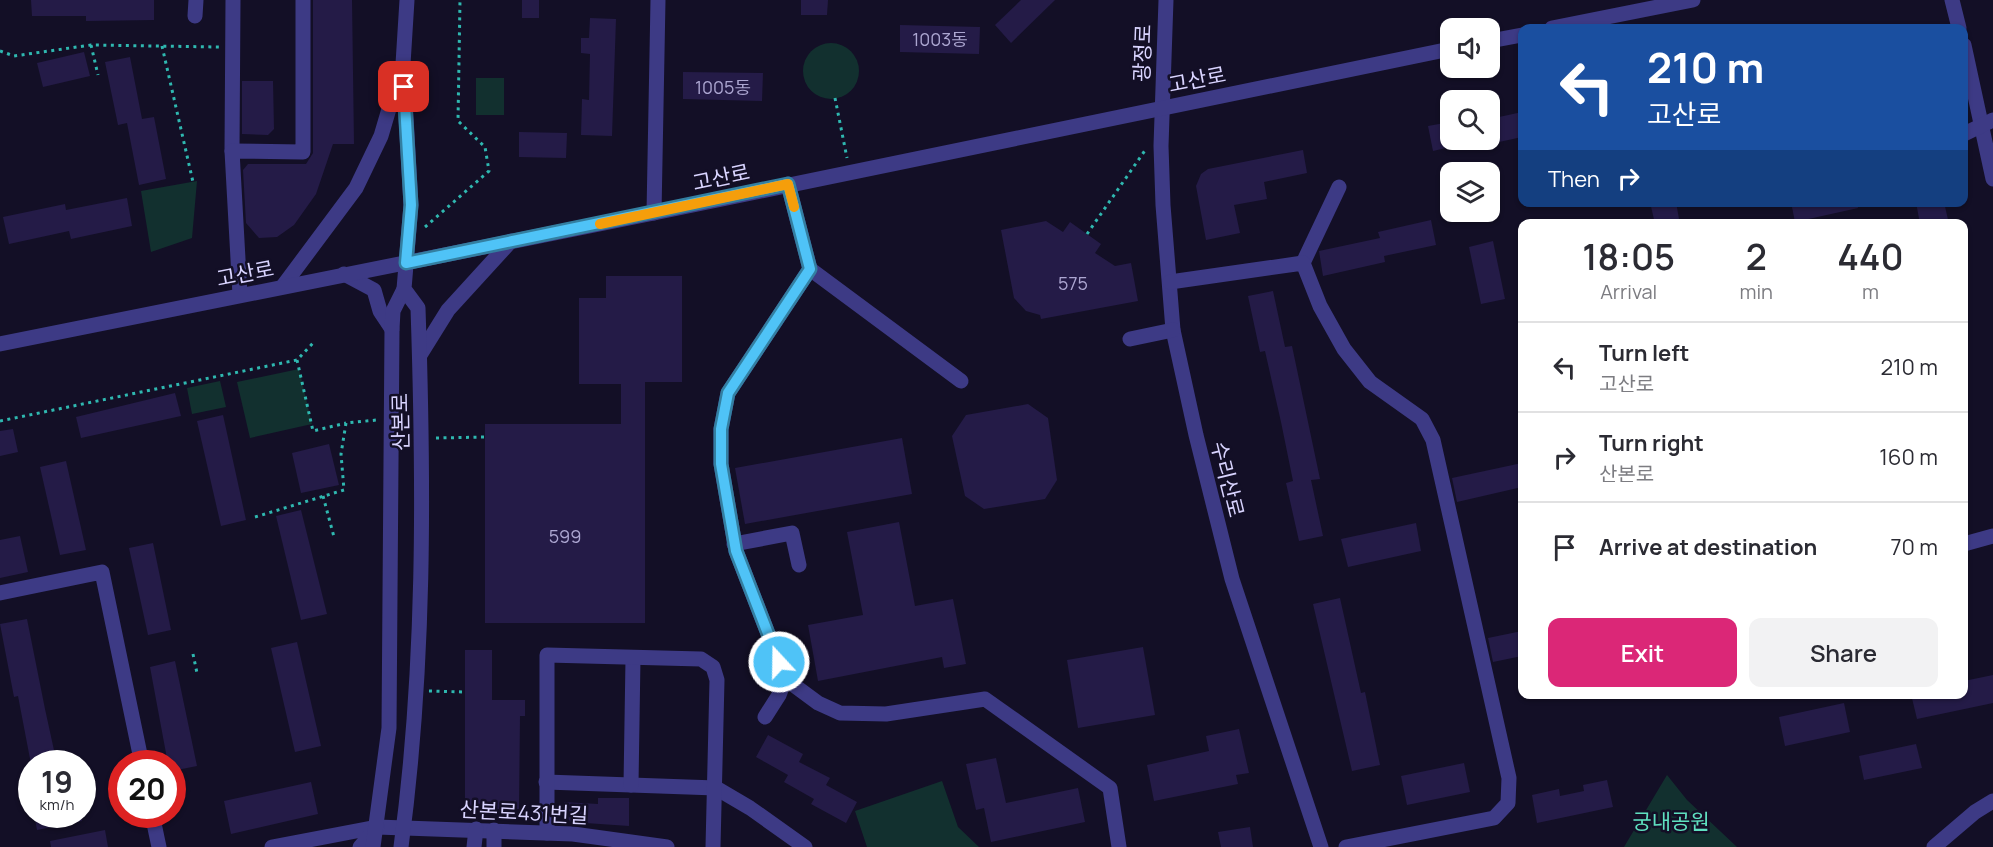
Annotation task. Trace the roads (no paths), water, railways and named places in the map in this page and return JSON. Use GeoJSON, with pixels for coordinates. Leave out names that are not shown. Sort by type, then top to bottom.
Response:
{"type":"FeatureCollection","features":[{"type":"Feature","properties":{"kind":"street"},"geometry":{"type":"LineString","coordinates":[[233,0],[232,151],[240,295]]}},
{"type":"Feature","properties":{"kind":"street"},"geometry":{"type":"LineString","coordinates":[[232,151],[303,152],[303,0]]}},
{"type":"Feature","properties":{"kind":"street"},"geometry":{"type":"LineString","coordinates":[[374,847],[389,728],[393,311],[404,289],[411,205],[403,64],[407,0]]}},
{"type":"Feature","properties":{"kind":"street"},"geometry":{"type":"LineString","coordinates":[[654,213],[658,0]]}},
{"type":"Feature","properties":{"kind":"street","name":"광정로"},"geometry":{"type":"LineString","coordinates":[[1161,108],[1166,0]]}},
{"type":"Feature","properties":{"kind":"street"},"geometry":{"type":"LineString","coordinates":[[1572,24],[1693,0]]}},
{"type":"Feature","properties":{"kind":"street"},"geometry":{"type":"LineString","coordinates":[[1952,0],[1958,24]]}},
{"type":"Feature","properties":{"kind":"street"},"geometry":{"type":"LineString","coordinates":[[1500,39],[1518,35]]}},
{"type":"Feature","properties":{"kind":"street","name":"고산로"},"geometry":{"type":"LineString","coordinates":[[0,344],[654,213],[1440,51]]}},
{"type":"Feature","properties":{"kind":"street"},"geometry":{"type":"LineString","coordinates":[[1968,58],[1987,122],[1993,179]]}},
{"type":"Feature","properties":{"kind":"street"},"geometry":{"type":"LineString","coordinates":[[283,286],[356,188],[381,136],[403,64]]}},
{"type":"Feature","properties":{"kind":"street","name":"수리산로"},"geometry":{"type":"LineString","coordinates":[[1161,108],[1163,205],[1173,330],[1196,435],[1232,579],[1321,847]]}},
{"type":"Feature","properties":{"kind":"street"},"geometry":{"type":"LineString","coordinates":[[1968,132],[1987,122]]}},
{"type":"Feature","properties":{"kind":"street"},"geometry":{"type":"LineString","coordinates":[[788,184],[810,269],[960,381]]}},
{"type":"Feature","properties":{"kind":"street"},"geometry":{"type":"LineString","coordinates":[[1339,187],[1303,263],[1320,306],[1344,350],[1370,382],[1422,419],[1433,440],[1509,778],[1508,802],[1494,818],[1346,847]]}},
{"type":"Feature","properties":{"kind":"street"},"geometry":{"type":"LineString","coordinates":[[420,355],[448,310],[512,241]]}},
{"type":"Feature","properties":{"kind":"street"},"geometry":{"type":"LineString","coordinates":[[1170,282],[1303,263]]}},
{"type":"Feature","properties":{"kind":"street"},"geometry":{"type":"LineString","coordinates":[[810,269],[728,393],[721,429],[721,464],[734,544],[779,662],[795,686],[818,703],[840,713],[886,714],[985,699],[1110,788],[1119,847]]}},
{"type":"Feature","properties":{"kind":"street"},"geometry":{"type":"LineString","coordinates":[[344,274],[374,290],[380,311],[392,329]]}},
{"type":"Feature","properties":{"kind":"street","name":"산본로"},"geometry":{"type":"LineString","coordinates":[[401,847],[416,691],[423,544],[418,308],[404,289]]}},
{"type":"Feature","properties":{"kind":"street"},"geometry":{"type":"LineString","coordinates":[[1130,339],[1173,330]]}},
{"type":"Feature","properties":{"kind":"street"},"geometry":{"type":"LineString","coordinates":[[734,544],[792,533],[799,565]]}},
{"type":"Feature","properties":{"kind":"street"},"geometry":{"type":"LineString","coordinates":[[1968,542],[1993,536]]}},
{"type":"Feature","properties":{"kind":"street"},"geometry":{"type":"LineString","coordinates":[[0,593],[102,572],[139,750]]}},
{"type":"Feature","properties":{"kind":"street"},"geometry":{"type":"LineString","coordinates":[[547,832],[547,655],[701,659],[712,667],[717,680],[713,847]]}},
{"type":"Feature","properties":{"kind":"street"},"geometry":{"type":"LineString","coordinates":[[631,784],[633,658]]}},
{"type":"Feature","properties":{"kind":"street"},"geometry":{"type":"LineString","coordinates":[[765,717],[779,695],[787,674]]}},
{"type":"Feature","properties":{"kind":"street"},"geometry":{"type":"LineString","coordinates":[[546,782],[716,788],[750,808],[805,847]]}},
{"type":"Feature","properties":{"kind":"street"},"geometry":{"type":"LineString","coordinates":[[1934,847],[1993,801]]}},
{"type":"Feature","properties":{"kind":"street"},"geometry":{"type":"LineString","coordinates":[[360,847],[377,826]]}},
{"type":"Feature","properties":{"kind":"street","name":"산본로431번길"},"geometry":{"type":"LineString","coordinates":[[272,847],[377,826],[547,832],[667,847]]}},
{"type":"Feature","properties":{"kind":"street"},"geometry":{"type":"LineString","coordinates":[[155,828],[159,847]]}},
{"type":"Feature","properties":{"kind":"street"},"geometry":{"type":"LineString","coordinates":[[474,847],[476,830]]}},
{"type":"Feature","properties":{"kind":"street"},"geometry":{"type":"LineString","coordinates":[[494,830],[494,847]]}},
{"type":"Feature","properties":{"kind":"park label","name":"궁내공원"},"geometry":{"type":"Point","coordinates":[1671,821]}}]}
